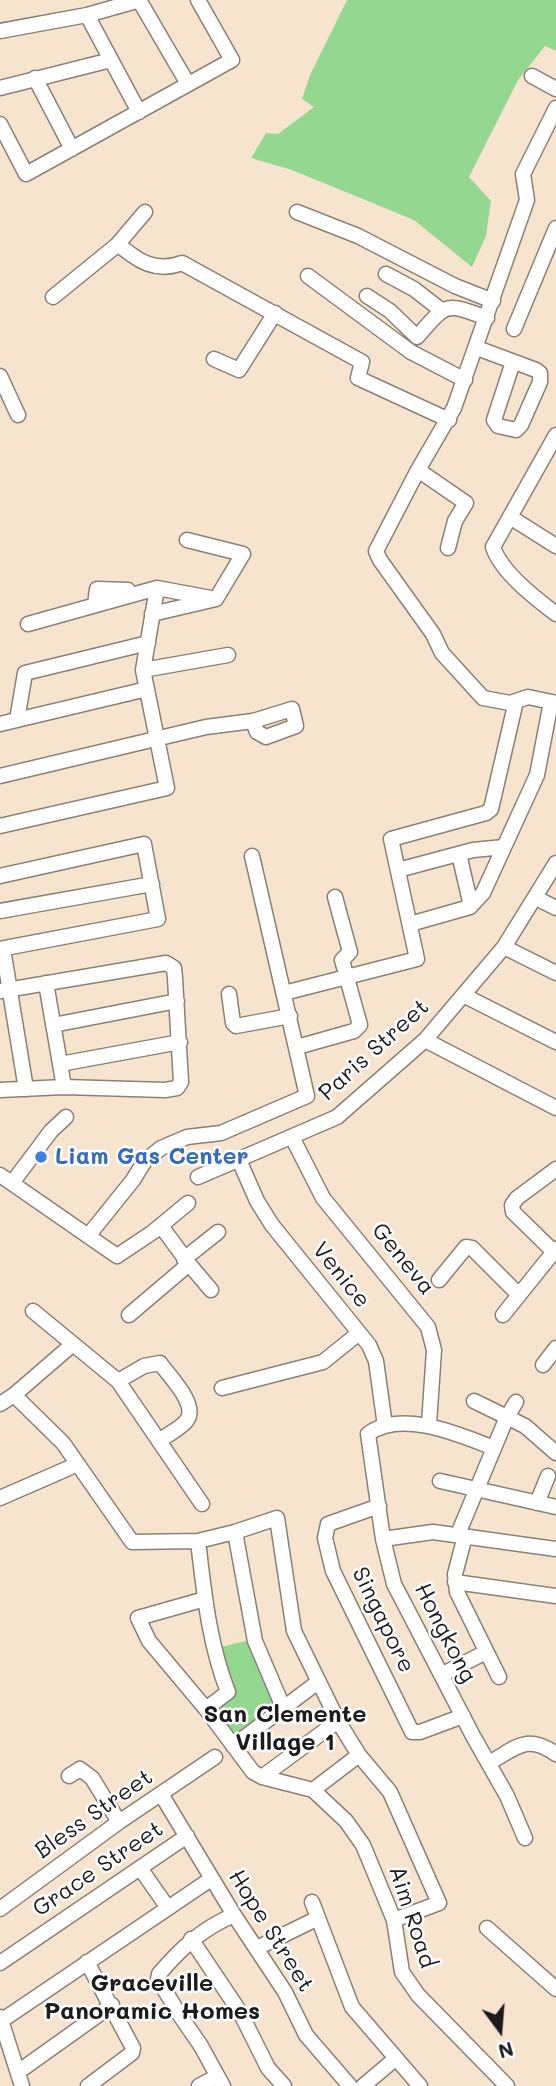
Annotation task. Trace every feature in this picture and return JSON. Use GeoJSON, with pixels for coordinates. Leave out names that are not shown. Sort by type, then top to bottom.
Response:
{"type":"FeatureCollection","features":[{"type":"Feature","properties":{"kind":"street"},"geometry":{"type":"LineString","coordinates":[[0,31],[87,15],[140,0],[188,84]]}},
{"type":"Feature","properties":{"kind":"street"},"geometry":{"type":"LineString","coordinates":[[0,124],[26,174],[232,60],[198,0]]}},
{"type":"Feature","properties":{"kind":"street"},"geometry":{"type":"LineString","coordinates":[[87,15],[139,112]]}},
{"type":"Feature","properties":{"kind":"street"},"geometry":{"type":"LineString","coordinates":[[0,88],[111,61]]}},
{"type":"Feature","properties":{"kind":"street"},"geometry":{"type":"LineString","coordinates":[[532,76],[556,89]]}},
{"type":"Feature","properties":{"kind":"street"},"geometry":{"type":"LineString","coordinates":[[35,78],[72,149]]}},
{"type":"Feature","properties":{"kind":"street"},"geometry":{"type":"LineString","coordinates":[[410,924],[458,912],[471,906],[482,892],[537,775],[553,703],[528,697],[510,703],[483,698],[442,653],[433,634],[376,551],[418,470],[449,420],[477,348],[527,200],[523,174],[556,108]]}},
{"type":"Feature","properties":{"kind":"street"},"geometry":{"type":"LineString","coordinates":[[53,297],[117,245],[145,212]]}},
{"type":"Feature","properties":{"kind":"street"},"geometry":{"type":"LineString","coordinates":[[297,212],[358,236],[455,286],[493,301]]}},
{"type":"Feature","properties":{"kind":"street"},"geometry":{"type":"LineString","coordinates":[[514,329],[556,228]]}},
{"type":"Feature","properties":{"kind":"street"},"geometry":{"type":"LineString","coordinates":[[117,245],[159,268],[182,263],[362,362],[358,378],[449,420]]}},
{"type":"Feature","properties":{"kind":"street"},"geometry":{"type":"LineString","coordinates":[[386,274],[414,289],[441,310]]}},
{"type":"Feature","properties":{"kind":"street"},"geometry":{"type":"LineString","coordinates":[[308,276],[425,361],[465,380]]}},
{"type":"Feature","properties":{"kind":"street"},"geometry":{"type":"LineString","coordinates":[[367,296],[390,311],[417,337],[441,310],[456,306],[487,318]]}},
{"type":"Feature","properties":{"kind":"street"},"geometry":{"type":"LineString","coordinates":[[214,359],[239,370],[275,313]]}},
{"type":"Feature","properties":{"kind":"street"},"geometry":{"type":"LineString","coordinates":[[477,348],[536,370],[541,379],[521,425],[516,430],[498,426],[494,420],[513,362]]}},
{"type":"Feature","properties":{"kind":"street"},"geometry":{"type":"LineString","coordinates":[[0,376],[18,415]]}},
{"type":"Feature","properties":{"kind":"street"},"geometry":{"type":"LineString","coordinates":[[554,442],[493,547],[497,558],[532,596],[556,614]]}},
{"type":"Feature","properties":{"kind":"street"},"geometry":{"type":"LineString","coordinates":[[418,470],[466,503],[455,521],[448,548]]}},
{"type":"Feature","properties":{"kind":"street"},"geometry":{"type":"LineString","coordinates":[[510,517],[556,546]]}},
{"type":"Feature","properties":{"kind":"street"},"geometry":{"type":"LineString","coordinates":[[152,614],[216,599],[243,554],[187,540]]}},
{"type":"Feature","properties":{"kind":"street"},"geometry":{"type":"LineString","coordinates":[[28,624],[95,605],[97,589],[150,590],[216,599]]}},
{"type":"Feature","properties":{"kind":"street"},"geometry":{"type":"LineString","coordinates":[[0,826],[167,788],[143,670],[152,614],[150,590]]}},
{"type":"Feature","properties":{"kind":"street"},"geometry":{"type":"LineString","coordinates":[[17,720],[25,673],[148,643]]}},
{"type":"Feature","properties":{"kind":"street"},"geometry":{"type":"LineString","coordinates":[[143,670],[228,655]]}},
{"type":"Feature","properties":{"kind":"street"},"geometry":{"type":"LineString","coordinates":[[0,724],[147,689]]}},
{"type":"Feature","properties":{"kind":"street"},"geometry":{"type":"LineString","coordinates":[[284,993],[417,959],[391,839],[486,813],[491,809],[516,701]]}},
{"type":"Feature","properties":{"kind":"street"},"geometry":{"type":"LineString","coordinates":[[0,776],[206,727],[253,720]]}},
{"type":"Feature","properties":{"kind":"street"},"geometry":{"type":"LineString","coordinates":[[0,876],[144,844],[158,919],[2,949],[4,990],[26,1089]]}},
{"type":"Feature","properties":{"kind":"street"},"geometry":{"type":"LineString","coordinates":[[398,870],[459,854],[504,846]]}},
{"type":"Feature","properties":{"kind":"street"},"geometry":{"type":"LineString","coordinates":[[459,854],[471,906]]}},
{"type":"Feature","properties":{"kind":"street"},"geometry":{"type":"LineString","coordinates":[[88,1236],[144,1162],[161,1148],[187,1137],[221,1133],[307,1096],[252,856]]}},
{"type":"Feature","properties":{"kind":"street","name":"Paris Street"},"geometry":{"type":"LineString","coordinates":[[198,1177],[337,1117],[425,1040],[504,947],[556,863]]}},
{"type":"Feature","properties":{"kind":"street"},"geometry":{"type":"LineString","coordinates":[[0,911],[152,884]]}},
{"type":"Feature","properties":{"kind":"street"},"geometry":{"type":"LineString","coordinates":[[297,1047],[354,1031],[359,1026],[342,960],[350,952],[335,897]]}},
{"type":"Feature","properties":{"kind":"street"},"geometry":{"type":"LineString","coordinates":[[536,898],[556,908]]}},
{"type":"Feature","properties":{"kind":"street"},"geometry":{"type":"LineString","coordinates":[[504,947],[556,973]]}},
{"type":"Feature","properties":{"kind":"street"},"geometry":{"type":"LineString","coordinates":[[0,1090],[64,1087],[165,1090],[177,1088],[181,1082],[174,968],[166,963],[4,990]]}},
{"type":"Feature","properties":{"kind":"street"},"geometry":{"type":"LineString","coordinates":[[46,983],[64,1087]]}},
{"type":"Feature","properties":{"kind":"street"},"geometry":{"type":"LineString","coordinates":[[229,994],[233,1023],[236,1026],[290,1016]]}},
{"type":"Feature","properties":{"kind":"street"},"geometry":{"type":"LineString","coordinates":[[463,995],[556,1042]]}},
{"type":"Feature","properties":{"kind":"street"},"geometry":{"type":"LineString","coordinates":[[53,1025],[177,1002]]}},
{"type":"Feature","properties":{"kind":"street"},"geometry":{"type":"LineString","coordinates":[[425,1040],[556,1108]]}},
{"type":"Feature","properties":{"kind":"street"},"geometry":{"type":"LineString","coordinates":[[60,1064],[180,1042]]}},
{"type":"Feature","properties":{"kind":"street"},"geometry":{"type":"LineString","coordinates":[[66,1117],[6,1179],[117,1256],[188,1203]]}},
{"type":"Feature","properties":{"kind":"street","name":"Geneva"},"geometry":{"type":"LineString","coordinates":[[292,1137],[323,1198],[428,1327],[434,1350],[429,1424]]}},
{"type":"Feature","properties":{"kind":"street","name":"Venice"},"geometry":{"type":"LineString","coordinates":[[239,1160],[257,1201],[272,1225],[369,1345],[376,1361],[385,1426]]}},
{"type":"Feature","properties":{"kind":"street"},"geometry":{"type":"LineString","coordinates":[[503,1315],[555,1251],[513,1212],[512,1205],[517,1198],[556,1170]]}},
{"type":"Feature","properties":{"kind":"street"},"geometry":{"type":"LineString","coordinates":[[160,1226],[211,1290]]}},
{"type":"Feature","properties":{"kind":"street"},"geometry":{"type":"LineString","coordinates":[[129,1315],[218,1233]]}},
{"type":"Feature","properties":{"kind":"street"},"geometry":{"type":"LineString","coordinates":[[439,1280],[466,1247],[472,1248],[519,1295]]}},
{"type":"Feature","properties":{"kind":"street"},"geometry":{"type":"LineString","coordinates":[[33,1311],[118,1381],[161,1440],[202,1504]]}},
{"type":"Feature","properties":{"kind":"street"},"geometry":{"type":"LineString","coordinates":[[222,1388],[323,1362],[359,1333]]}},
{"type":"Feature","properties":{"kind":"street"},"geometry":{"type":"LineString","coordinates":[[0,1404],[73,1344]]}},
{"type":"Feature","properties":{"kind":"street"},"geometry":{"type":"LineString","coordinates":[[543,1364],[556,1348]]}},
{"type":"Feature","properties":{"kind":"street"},"geometry":{"type":"LineString","coordinates":[[118,1381],[144,1366],[160,1363],[188,1401],[191,1409],[187,1421],[161,1440]]}},
{"type":"Feature","properties":{"kind":"street"},"geometry":{"type":"LineString","coordinates":[[14,1395],[63,1443],[132,1542],[198,1541],[277,1518],[294,1631],[338,1721],[359,1755],[390,1791],[439,1903],[394,1920]]}},
{"type":"Feature","properties":{"kind":"street"},"geometry":{"type":"LineString","coordinates":[[474,1401],[535,1433],[556,1453]]}},
{"type":"Feature","properties":{"kind":"street"},"geometry":{"type":"LineString","coordinates":[[499,1677],[457,1592],[455,1574],[462,1535],[476,1490],[516,1402]]}},
{"type":"Feature","properties":{"kind":"street"},"geometry":{"type":"LineString","coordinates":[[385,1426],[429,1424],[494,1448]]}},
{"type":"Feature","properties":{"kind":"street","name":"Hongkong"},"geometry":{"type":"LineString","coordinates":[[385,1426],[368,1434],[383,1539],[394,1584],[440,1675],[507,1796],[525,1838]]}},
{"type":"Feature","properties":{"kind":"street"},"geometry":{"type":"LineString","coordinates":[[0,1498],[78,1464]]}},
{"type":"Feature","properties":{"kind":"street"},"geometry":{"type":"LineString","coordinates":[[537,1503],[548,1476]]}},
{"type":"Feature","properties":{"kind":"street"},"geometry":{"type":"LineString","coordinates":[[440,1481],[556,1507]]}},
{"type":"Feature","properties":{"kind":"street","name":"Singapore"},"geometry":{"type":"LineString","coordinates":[[379,1506],[328,1524],[325,1538],[333,1571],[412,1732],[420,1732],[463,1716]]}},
{"type":"Feature","properties":{"kind":"street"},"geometry":{"type":"LineString","coordinates":[[235,1532],[255,1641],[283,1707]]}},
{"type":"Feature","properties":{"kind":"street"},"geometry":{"type":"LineString","coordinates":[[383,1539],[433,1532],[556,1549]]}},
{"type":"Feature","properties":{"kind":"street"},"geometry":{"type":"LineString","coordinates":[[198,1541],[218,1666],[228,1692],[205,1709]]}},
{"type":"Feature","properties":{"kind":"street"},"geometry":{"type":"LineString","coordinates":[[455,1582],[556,1596]]}},
{"type":"Feature","properties":{"kind":"street"},"geometry":{"type":"LineString","coordinates":[[205,1598],[138,1618],[149,1641],[253,1772],[262,1777],[338,1721]]}},
{"type":"Feature","properties":{"kind":"street"},"geometry":{"type":"LineString","coordinates":[[440,1675],[486,1652]]}},
{"type":"Feature","properties":{"kind":"street"},"geometry":{"type":"LineString","coordinates":[[233,1746],[318,1682]]}},
{"type":"Feature","properties":{"kind":"street"},"geometry":{"type":"LineString","coordinates":[[489,1763],[523,1744],[534,1742],[544,1745],[556,1754]]}},
{"type":"Feature","properties":{"kind":"street"},"geometry":{"type":"LineString","coordinates":[[313,1790],[359,1755]]}},
{"type":"Feature","properties":{"kind":"street","name":"Bless Street"},"geometry":{"type":"LineString","coordinates":[[0,1909],[119,1822],[215,1757]]}},
{"type":"Feature","properties":{"kind":"street"},"geometry":{"type":"LineString","coordinates":[[69,1776],[80,1769],[92,1778],[119,1822]]}},
{"type":"Feature","properties":{"kind":"street","name":"Aim Road"},"geometry":{"type":"LineString","coordinates":[[262,1777],[313,1790],[346,1821],[363,1845],[394,1920],[402,1972],[418,1995],[507,2086]]}},
{"type":"Feature","properties":{"kind":"street","name":"Hope Street"},"geometry":{"type":"LineString","coordinates":[[161,1794],[234,1916],[285,1992],[306,2035],[350,2086]]}},
{"type":"Feature","properties":{"kind":"street","name":"Grace Street"},"geometry":{"type":"LineString","coordinates":[[0,1963],[187,1836]]}},
{"type":"Feature","properties":{"kind":"street"},"geometry":{"type":"LineString","coordinates":[[140,1868],[168,1908]]}},
{"type":"Feature","properties":{"kind":"street"},"geometry":{"type":"LineString","coordinates":[[112,2005],[20,2079],[1,2019],[211,1879]]}},
{"type":"Feature","properties":{"kind":"street"},"geometry":{"type":"LineString","coordinates":[[312,1902],[352,2007],[420,2086]]}},
{"type":"Feature","properties":{"kind":"street"},"geometry":{"type":"LineString","coordinates":[[199,2086],[219,2081],[201,2046],[159,1979],[159,1974],[191,1939],[234,1916]]}},
{"type":"Feature","properties":{"kind":"street"},"geometry":{"type":"LineString","coordinates":[[257,1948],[318,1918]]}},
{"type":"Feature","properties":{"kind":"street"},"geometry":{"type":"LineString","coordinates":[[487,1928],[556,1989]]}},
{"type":"Feature","properties":{"kind":"street"},"geometry":{"type":"LineString","coordinates":[[191,1939],[240,2012],[268,2068],[284,2086]]}},
{"type":"Feature","properties":{"kind":"street"},"geometry":{"type":"LineString","coordinates":[[88,1962],[133,2051],[88,2086]]}},
{"type":"Feature","properties":{"kind":"street"},"geometry":{"type":"LineString","coordinates":[[363,2086],[395,2059]]}},
{"type":"Feature","properties":{"kind":"green space"},"geometry":{"type":"Polygon","coordinates":[[[347,0],[556,0],[556,51],[545,46],[518,80],[469,177],[491,201],[486,236],[472,267],[414,220],[292,170],[251,158],[266,133],[278,134],[314,107],[302,99],[310,75],[347,0]]]}},
{"type":"Feature","properties":{"kind":"green space"},"geometry":{"type":"Polygon","coordinates":[[[246,1641],[275,1708],[235,1742],[213,1709],[232,1693],[216,1648],[246,1641]]]}},
{"type":"Feature","properties":{"kind":"place","name":"Liam Gas Center"},"geometry":{"type":"Point","coordinates":[41,1157]}},
{"type":"Feature","properties":{"kind":"district","name":"San Clemente Village 1"},"geometry":{"type":"Point","coordinates":[285,1729]}},
{"type":"Feature","properties":{"kind":"district","name":"Graceville Panoramic Homes"},"geometry":{"type":"Point","coordinates":[152,1998]}}]}
